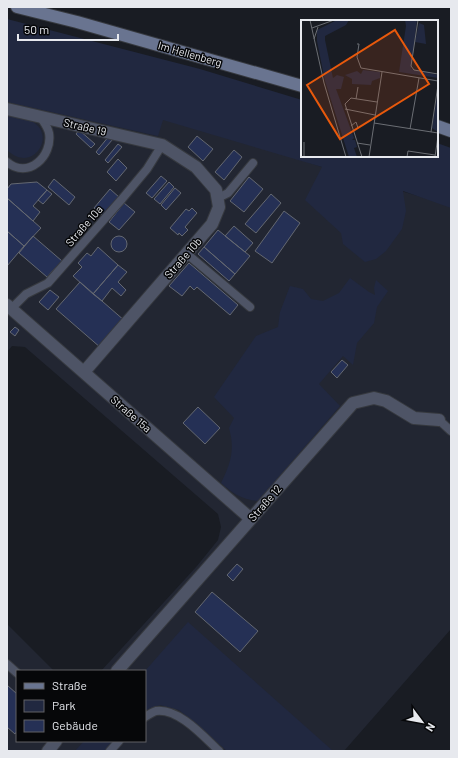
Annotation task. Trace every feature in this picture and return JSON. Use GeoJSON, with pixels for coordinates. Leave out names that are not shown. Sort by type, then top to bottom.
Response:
{"type":"FeatureCollection","features":[{"type":"Feature","properties":{"kind":"main road","name":"Im Hellenberg"},"geometry":{"type":"LineString","coordinates":[[17,7],[77,22],[301,86]]}},
{"type":"Feature","properties":{"kind":"main road"},"geometry":{"type":"LineString","coordinates":[[438,126],[451,131]]}},
{"type":"Feature","properties":{"kind":"street","name":"Straße 19"},"geometry":{"type":"LineString","coordinates":[[7,109],[162,145]]}},
{"type":"Feature","properties":{"kind":"street"},"geometry":{"type":"LineString","coordinates":[[162,145],[196,167],[216,190],[218,198]]}},
{"type":"Feature","properties":{"kind":"street","name":"Straße 10b"},"geometry":{"type":"LineString","coordinates":[[84,372],[212,224],[219,207],[218,198]]}},
{"type":"Feature","properties":{"kind":"street","name":"Straße 15a"},"geometry":{"type":"LineString","coordinates":[[9,307],[251,519]]}},
{"type":"Feature","properties":{"kind":"street","name":"Straße 12"},"geometry":{"type":"LineString","coordinates":[[118,670],[353,402],[374,398],[386,401],[414,418],[438,420]]}},
{"type":"Feature","properties":{"kind":"street"},"geometry":{"type":"LineString","coordinates":[[48,751],[55,742]]}},
{"type":"Feature","properties":{"kind":"lane"},"geometry":{"type":"LineString","coordinates":[[7,162],[18,168],[29,168],[39,163],[46,153],[50,142],[49,131],[40,116]]}},
{"type":"Feature","properties":{"kind":"lane","name":"Straße 10a"},"geometry":{"type":"LineString","coordinates":[[9,307],[26,294],[48,283],[147,169],[162,145]]}},
{"type":"Feature","properties":{"kind":"lane"},"geometry":{"type":"LineString","coordinates":[[218,198],[228,194],[253,163]]}},
{"type":"Feature","properties":{"kind":"lane"},"geometry":{"type":"LineString","coordinates":[[187,254],[250,307]]}},
{"type":"Feature","properties":{"kind":"lane"},"geometry":{"type":"LineString","coordinates":[[438,420],[451,431]]}},
{"type":"Feature","properties":{"kind":"lane"},"geometry":{"type":"LineString","coordinates":[[7,664],[16,672]]}},
{"type":"Feature","properties":{"kind":"lane"},"geometry":{"type":"LineString","coordinates":[[146,716],[156,711],[175,714],[188,722],[220,751]]}},
{"type":"Feature","properties":{"kind":"lane"},"geometry":{"type":"LineString","coordinates":[[110,751],[118,742]]}},
{"type":"Feature","properties":{"kind":"shaded area"},"geometry":{"type":"Polygon","coordinates":[[[7,79],[183,121],[322,167],[451,206],[451,629],[344,751],[7,751],[7,624],[53,670],[16,670],[16,742],[146,742],[146,670],[102,670],[197,566],[218,540],[221,527],[218,514],[25,347],[12,346],[7,352],[7,79]]]}},
{"type":"Feature","properties":{"kind":"green space"},"geometry":{"type":"Polygon","coordinates":[[[7,19],[200,69],[301,100],[301,157],[438,157],[438,143],[451,148],[451,208],[403,191],[406,211],[402,229],[386,251],[376,259],[365,262],[343,244],[341,233],[305,200],[322,167],[163,120],[158,136],[7,102],[7,19]]]}},
{"type":"Feature","properties":{"kind":"green space"},"geometry":{"type":"Polygon","coordinates":[[[7,115],[31,121],[39,127],[42,135],[42,142],[39,150],[33,155],[26,158],[17,156],[7,150],[7,115]]]}},
{"type":"Feature","properties":{"kind":"green space"},"geometry":{"type":"Polygon","coordinates":[[[350,278],[375,295],[374,288],[376,280],[388,291],[377,307],[374,323],[357,343],[353,365],[343,356],[319,384],[340,406],[258,501],[247,499],[238,495],[221,483],[230,462],[232,443],[229,428],[234,418],[214,397],[256,336],[278,327],[280,312],[290,286],[303,289],[311,299],[323,301],[339,293],[350,278]]]}},
{"type":"Feature","properties":{"kind":"green space"},"geometry":{"type":"Polygon","coordinates":[[[188,622],[333,751],[227,751],[179,710],[160,705],[146,711],[146,670],[188,622]]]}},
{"type":"Feature","properties":{"kind":"green space"},"geometry":{"type":"Polygon","coordinates":[[[83,742],[113,742],[105,751],[75,751],[83,742]]]}},
{"type":"Feature","properties":{"kind":"building"},"geometry":{"type":"Polygon","coordinates":[[[79,130],[95,144],[91,148],[76,134],[79,130]]]}},
{"type":"Feature","properties":{"kind":"building"},"geometry":{"type":"Polygon","coordinates":[[[109,136],[113,139],[99,155],[96,152],[109,136]]]}},
{"type":"Feature","properties":{"kind":"building"},"geometry":{"type":"Polygon","coordinates":[[[197,136],[213,149],[203,161],[188,147],[197,136]]]}},
{"type":"Feature","properties":{"kind":"building"},"geometry":{"type":"Polygon","coordinates":[[[118,144],[122,147],[108,163],[105,160],[118,144]]]}},
{"type":"Feature","properties":{"kind":"building"},"geometry":{"type":"Polygon","coordinates":[[[234,150],[242,157],[224,180],[215,172],[234,150]]]}},
{"type":"Feature","properties":{"kind":"building"},"geometry":{"type":"Polygon","coordinates":[[[118,159],[127,168],[116,181],[107,172],[118,159]]]}},
{"type":"Feature","properties":{"kind":"building"},"geometry":{"type":"Polygon","coordinates":[[[161,176],[167,181],[152,198],[146,193],[161,176]]]}},
{"type":"Feature","properties":{"kind":"building"},"geometry":{"type":"Polygon","coordinates":[[[249,177],[263,189],[244,212],[230,201],[249,177]]]}},
{"type":"Feature","properties":{"kind":"building"},"geometry":{"type":"Polygon","coordinates":[[[54,179],[75,197],[69,205],[48,187],[54,179]]]}},
{"type":"Feature","properties":{"kind":"building"},"geometry":{"type":"Polygon","coordinates":[[[37,182],[47,190],[33,206],[40,212],[33,221],[7,198],[7,189],[11,184],[37,182]]]}},
{"type":"Feature","properties":{"kind":"building"},"geometry":{"type":"Polygon","coordinates":[[[169,182],[174,187],[160,204],[154,199],[169,182]]]}},
{"type":"Feature","properties":{"kind":"building"},"geometry":{"type":"Polygon","coordinates":[[[175,188],[181,193],[166,210],[161,205],[175,188]]]}},
{"type":"Feature","properties":{"kind":"building"},"geometry":{"type":"Polygon","coordinates":[[[110,189],[120,198],[105,217],[94,208],[110,189]]]}},
{"type":"Feature","properties":{"kind":"building"},"geometry":{"type":"Polygon","coordinates":[[[47,190],[52,194],[43,204],[38,200],[47,190]]]}},
{"type":"Feature","properties":{"kind":"building"},"geometry":{"type":"Polygon","coordinates":[[[271,194],[281,203],[256,233],[245,224],[271,194]]]}},
{"type":"Feature","properties":{"kind":"building"},"geometry":{"type":"Polygon","coordinates":[[[7,198],[41,228],[24,246],[7,231],[7,198]]]}},
{"type":"Feature","properties":{"kind":"building"},"geometry":{"type":"Polygon","coordinates":[[[124,203],[135,212],[119,230],[109,222],[124,203]]]}},
{"type":"Feature","properties":{"kind":"building"},"geometry":{"type":"Polygon","coordinates":[[[192,208],[197,213],[185,227],[188,230],[182,236],[179,233],[178,235],[170,228],[186,209],[189,211],[192,208]]]}},
{"type":"Feature","properties":{"kind":"building"},"geometry":{"type":"Polygon","coordinates":[[[284,211],[300,223],[272,263],[255,251],[284,211]]]}},
{"type":"Feature","properties":{"kind":"building"},"geometry":{"type":"Polygon","coordinates":[[[234,226],[253,243],[245,252],[225,236],[234,226]]]}},
{"type":"Feature","properties":{"kind":"building"},"geometry":{"type":"Polygon","coordinates":[[[218,230],[250,256],[235,274],[204,247],[218,230]]]}},
{"type":"Feature","properties":{"kind":"building"},"geometry":{"type":"Polygon","coordinates":[[[7,231],[24,246],[7,266],[7,231]]]}},
{"type":"Feature","properties":{"kind":"building"},"geometry":{"type":"Polygon","coordinates":[[[33,236],[62,261],[47,277],[19,253],[33,236]]]}},
{"type":"Feature","properties":{"kind":"building"},"geometry":{"type":"Polygon","coordinates":[[[119,236],[126,241],[127,244],[122,251],[119,252],[112,247],[111,244],[116,237],[119,236]]]}},
{"type":"Feature","properties":{"kind":"building"},"geometry":{"type":"Polygon","coordinates":[[[98,247],[118,265],[93,294],[73,276],[82,267],[78,263],[87,253],[91,256],[98,247]]]}},
{"type":"Feature","properties":{"kind":"building"},"geometry":{"type":"Polygon","coordinates":[[[204,247],[235,274],[229,281],[198,254],[204,247]]]}},
{"type":"Feature","properties":{"kind":"building"},"geometry":{"type":"Polygon","coordinates":[[[189,263],[238,305],[230,315],[197,287],[194,290],[190,286],[182,296],[169,286],[189,263]]]}},
{"type":"Feature","properties":{"kind":"building"},"geometry":{"type":"Polygon","coordinates":[[[118,265],[127,272],[118,282],[126,290],[121,296],[112,288],[102,301],[93,294],[118,265]]]}},
{"type":"Feature","properties":{"kind":"building"},"geometry":{"type":"Polygon","coordinates":[[[80,282],[125,321],[101,348],[56,309],[80,282]]]}},
{"type":"Feature","properties":{"kind":"building"},"geometry":{"type":"Polygon","coordinates":[[[50,290],[59,297],[48,310],[39,302],[50,290]]]}},
{"type":"Feature","properties":{"kind":"building"},"geometry":{"type":"Polygon","coordinates":[[[15,327],[19,330],[15,336],[10,332],[15,327]]]}},
{"type":"Feature","properties":{"kind":"building"},"geometry":{"type":"Polygon","coordinates":[[[342,360],[348,365],[337,378],[331,372],[342,360]]]}},
{"type":"Feature","properties":{"kind":"building"},"geometry":{"type":"Polygon","coordinates":[[[198,407],[220,428],[205,444],[183,423],[198,407]]]}},
{"type":"Feature","properties":{"kind":"building"},"geometry":{"type":"Polygon","coordinates":[[[237,564],[243,569],[233,581],[227,575],[237,564]]]}},
{"type":"Feature","properties":{"kind":"building"},"geometry":{"type":"Polygon","coordinates":[[[212,592],[258,631],[240,652],[195,612],[212,592]]]}},
{"type":"Feature","properties":{"kind":"building"},"geometry":{"type":"Polygon","coordinates":[[[7,685],[16,693],[15,734],[7,727],[7,685]]]}}]}
